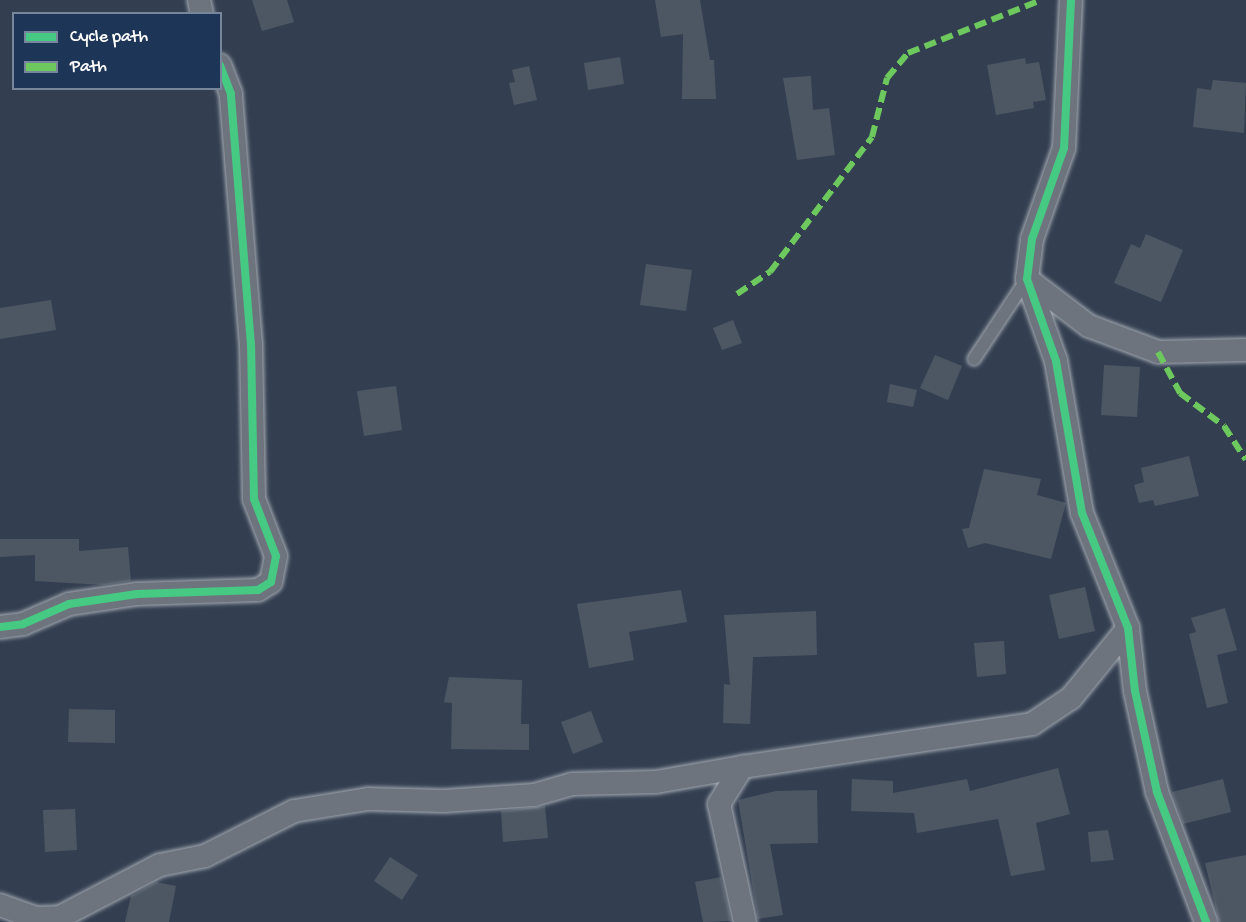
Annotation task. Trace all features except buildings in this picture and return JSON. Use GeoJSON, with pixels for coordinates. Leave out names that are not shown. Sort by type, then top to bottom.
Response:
{"type":"FeatureCollection","features":[{"type":"Feature","properties":{"kind":"street"},"geometry":{"type":"LineString","coordinates":[[1071,0],[1064,147],[1032,239],[1027,279],[1056,362],[1082,513],[1128,628],[1135,691],[1157,792],[1206,922]]}},
{"type":"Feature","properties":{"kind":"street"},"geometry":{"type":"LineString","coordinates":[[0,627],[23,624],[69,604],[137,594],[258,590],[271,582],[276,556],[254,499],[251,345],[231,94],[222,70]]}},
{"type":"Feature","properties":{"kind":"street"},"geometry":{"type":"LineString","coordinates":[[1027,279],[1089,326],[1158,352],[1246,350]]}},
{"type":"Feature","properties":{"kind":"street"},"geometry":{"type":"LineString","coordinates":[[0,905],[35,918],[60,917],[160,865],[205,856],[294,811],[368,799],[444,801],[534,795],[572,784],[656,783],[742,767],[1032,724],[1071,698],[1128,628]]}},
{"type":"Feature","properties":{"kind":"street"},"geometry":{"type":"LineString","coordinates":[[742,767],[719,804],[745,922]]}},
{"type":"Feature","properties":{"kind":"lane"},"geometry":{"type":"LineString","coordinates":[[974,359],[1027,279]]}},
{"type":"Feature","properties":{"kind":"marked path"},"geometry":{"type":"LineString","coordinates":[[737,294],[770,272],[872,137],[887,78],[908,53],[1041,0]]}},
{"type":"Feature","properties":{"kind":"marked path"},"geometry":{"type":"LineString","coordinates":[[1158,352],[1180,393],[1224,426],[1246,460]]}},
{"type":"Feature","properties":{"kind":"cycle path"},"geometry":{"type":"LineString","coordinates":[[1071,0],[1064,148],[1032,239],[1027,279],[1056,361],[1082,513],[1128,628],[1135,691],[1157,792],[1206,922]]}},
{"type":"Feature","properties":{"kind":"cycle path"},"geometry":{"type":"LineString","coordinates":[[0,627],[23,624],[69,604],[137,594],[258,590],[271,582],[276,556],[254,499],[251,345],[231,94],[222,70]]}}]}
